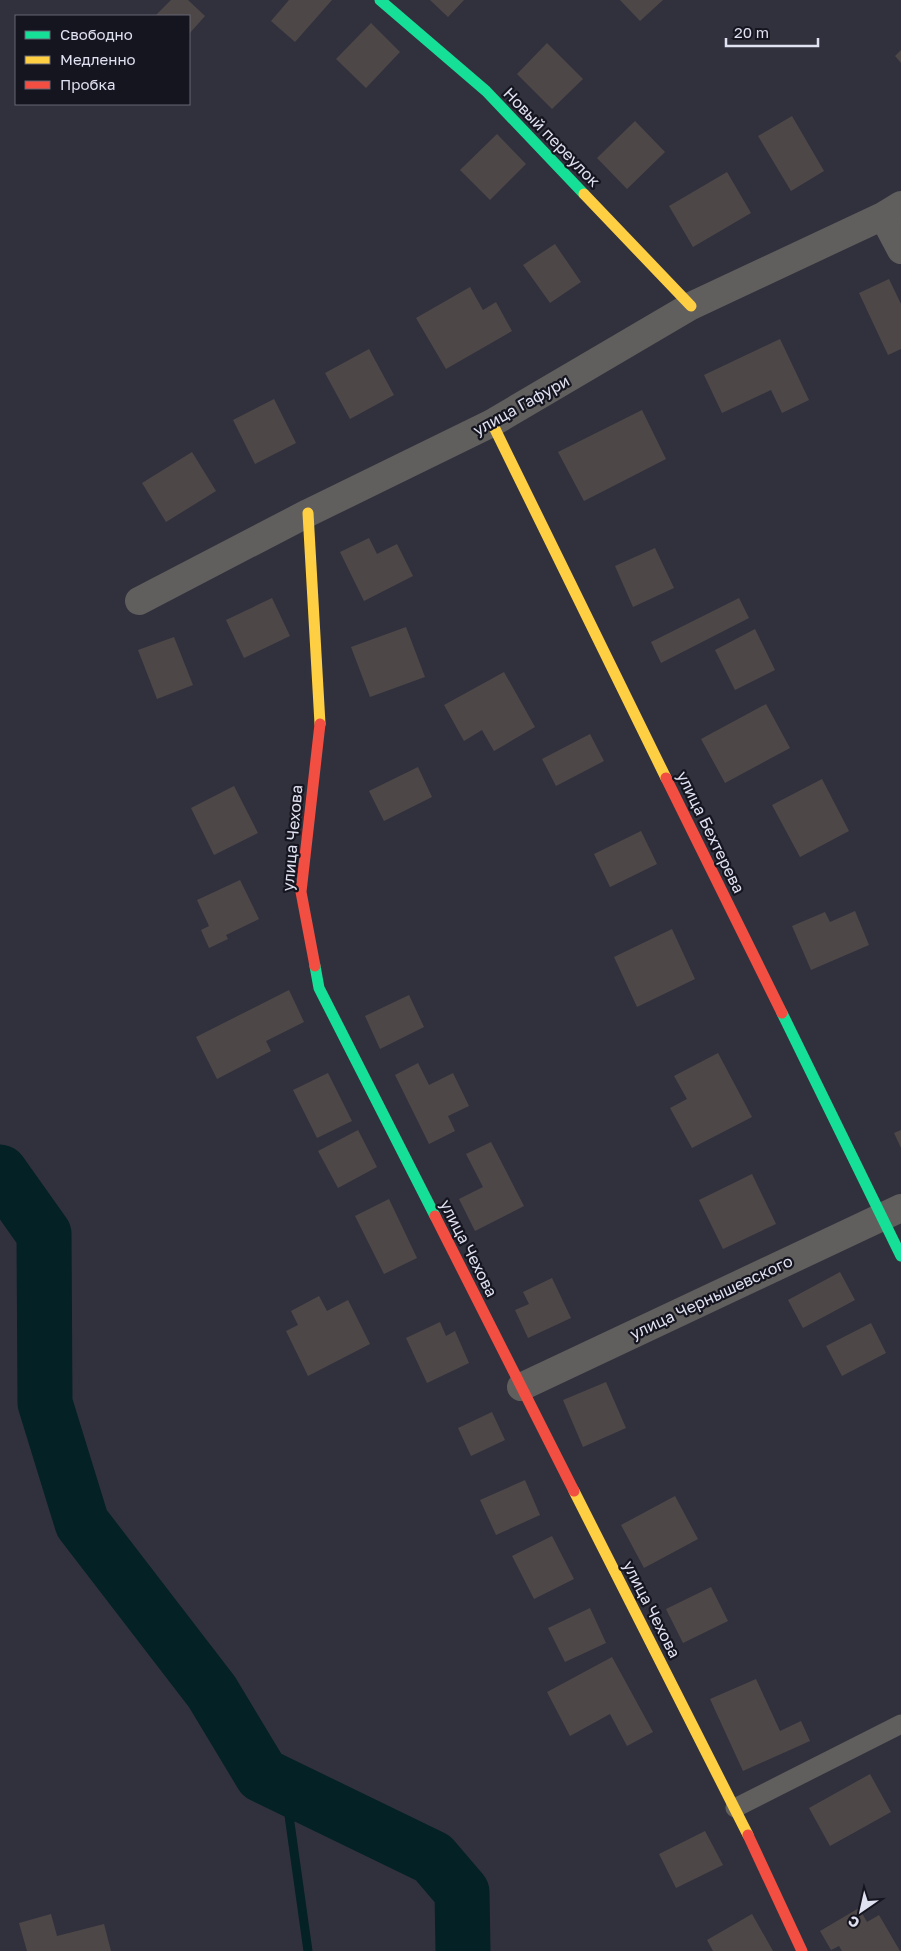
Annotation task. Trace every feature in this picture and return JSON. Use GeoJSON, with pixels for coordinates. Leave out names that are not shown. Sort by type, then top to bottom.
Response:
{"type":"FeatureCollection","features":[{"type":"Feature","properties":{"kind":"street","name":"Новый переулок"},"geometry":{"type":"LineString","coordinates":[[380,0],[486,91],[691,306]]}},
{"type":"Feature","properties":{"kind":"street","name":"улица Гафури"},"geometry":{"type":"LineString","coordinates":[[139,601],[308,513],[492,423],[691,306],[892,211]]}},
{"type":"Feature","properties":{"kind":"street"},"geometry":{"type":"LineString","coordinates":[[892,211],[901,250]]}},
{"type":"Feature","properties":{"kind":"street","name":"улица Бехтерева"},"geometry":{"type":"LineString","coordinates":[[492,423],[891,1212],[901,1256]]}},
{"type":"Feature","properties":{"kind":"street","name":"улица Чехова"},"geometry":{"type":"LineString","coordinates":[[308,513],[320,721],[301,892],[319,988],[735,1808],[802,1951]]}},
{"type":"Feature","properties":{"kind":"street","name":"улица Чернышевского"},"geometry":{"type":"LineString","coordinates":[[521,1387],[891,1212]]}},
{"type":"Feature","properties":{"kind":"lane"},"geometry":{"type":"LineString","coordinates":[[735,1808],[901,1724]]}},
{"type":"Feature","properties":{"kind":"building"},"geometry":{"type":"Polygon","coordinates":[[[171,0],[188,0],[205,16],[190,33],[190,15],[156,15],[171,0]]]}},
{"type":"Feature","properties":{"kind":"building"},"geometry":{"type":"Polygon","coordinates":[[[289,0],[332,0],[295,42],[271,21],[289,0]]]}},
{"type":"Feature","properties":{"kind":"building"},"geometry":{"type":"Polygon","coordinates":[[[430,0],[464,0],[448,17],[430,0]]]}},
{"type":"Feature","properties":{"kind":"building"},"geometry":{"type":"Polygon","coordinates":[[[620,0],[663,0],[640,21],[620,0]]]}},
{"type":"Feature","properties":{"kind":"building"},"geometry":{"type":"Polygon","coordinates":[[[371,23],[400,52],[366,88],[336,59],[371,23]]]}},
{"type":"Feature","properties":{"kind":"building"},"geometry":{"type":"Polygon","coordinates":[[[547,43],[583,79],[552,109],[517,74],[547,43]]]}},
{"type":"Feature","properties":{"kind":"building"},"geometry":{"type":"Polygon","coordinates":[[[901,50],[901,63],[895,56],[901,50]]]}},
{"type":"Feature","properties":{"kind":"building"},"geometry":{"type":"Polygon","coordinates":[[[792,116],[824,171],[791,191],[758,136],[792,116]]]}},
{"type":"Feature","properties":{"kind":"building"},"geometry":{"type":"Polygon","coordinates":[[[635,121],[665,152],[627,189],[597,158],[635,121]]]}},
{"type":"Feature","properties":{"kind":"building"},"geometry":{"type":"Polygon","coordinates":[[[497,134],[526,164],[490,200],[460,170],[497,134]]]}},
{"type":"Feature","properties":{"kind":"building"},"geometry":{"type":"Polygon","coordinates":[[[727,172],[751,213],[693,247],[669,206],[727,172]]]}},
{"type":"Feature","properties":{"kind":"building"},"geometry":{"type":"Polygon","coordinates":[[[555,244],[581,282],[550,303],[523,265],[555,244]]]}},
{"type":"Feature","properties":{"kind":"building"},"geometry":{"type":"Polygon","coordinates":[[[889,279],[901,304],[901,349],[888,355],[859,293],[889,279]]]}},
{"type":"Feature","properties":{"kind":"building"},"geometry":{"type":"Polygon","coordinates":[[[470,287],[483,310],[496,302],[512,331],[446,369],[416,318],[470,287]]]}},
{"type":"Feature","properties":{"kind":"building"},"geometry":{"type":"Polygon","coordinates":[[[780,339],[809,400],[782,413],[771,390],[722,413],[704,375],[780,339]]]}},
{"type":"Feature","properties":{"kind":"building"},"geometry":{"type":"Polygon","coordinates":[[[369,349],[394,395],[350,419],[325,373],[369,349]]]}},
{"type":"Feature","properties":{"kind":"building"},"geometry":{"type":"Polygon","coordinates":[[[274,399],[296,443],[255,464],[233,420],[274,399]]]}},
{"type":"Feature","properties":{"kind":"building"},"geometry":{"type":"Polygon","coordinates":[[[642,410],[666,459],[584,501],[558,452],[642,410]]]}},
{"type":"Feature","properties":{"kind":"building"},"geometry":{"type":"Polygon","coordinates":[[[192,452],[216,491],[166,522],[142,483],[192,452]]]}},
{"type":"Feature","properties":{"kind":"building"},"geometry":{"type":"Polygon","coordinates":[[[369,538],[377,554],[397,544],[413,576],[364,601],[340,552],[369,538]]]}},
{"type":"Feature","properties":{"kind":"building"},"geometry":{"type":"Polygon","coordinates":[[[655,548],[674,588],[633,607],[615,566],[655,548]]]}},
{"type":"Feature","properties":{"kind":"building"},"geometry":{"type":"Polygon","coordinates":[[[272,598],[290,636],[244,658],[226,620],[272,598]]]}},
{"type":"Feature","properties":{"kind":"building"},"geometry":{"type":"Polygon","coordinates":[[[739,598],[749,618],[661,663],[651,642],[739,598]]]}},
{"type":"Feature","properties":{"kind":"building"},"geometry":{"type":"Polygon","coordinates":[[[406,627],[425,677],[370,697],[351,647],[406,627]]]}},
{"type":"Feature","properties":{"kind":"building"},"geometry":{"type":"Polygon","coordinates":[[[755,629],[775,670],[735,690],[715,650],[755,629]]]}},
{"type":"Feature","properties":{"kind":"building"},"geometry":{"type":"Polygon","coordinates":[[[174,637],[193,685],[157,699],[138,650],[174,637]]]}},
{"type":"Feature","properties":{"kind":"building"},"geometry":{"type":"Polygon","coordinates":[[[504,672],[535,727],[494,751],[482,730],[464,741],[444,705],[504,672]]]}},
{"type":"Feature","properties":{"kind":"building"},"geometry":{"type":"Polygon","coordinates":[[[766,704],[790,748],[725,783],[701,739],[766,704]]]}},
{"type":"Feature","properties":{"kind":"building"},"geometry":{"type":"Polygon","coordinates":[[[590,734],[604,761],[556,786],[542,759],[590,734]]]}},
{"type":"Feature","properties":{"kind":"building"},"geometry":{"type":"Polygon","coordinates":[[[418,767],[432,797],[384,821],[369,791],[418,767]]]}},
{"type":"Feature","properties":{"kind":"building"},"geometry":{"type":"Polygon","coordinates":[[[822,779],[849,831],[800,857],[772,805],[822,779]]]}},
{"type":"Feature","properties":{"kind":"building"},"geometry":{"type":"Polygon","coordinates":[[[234,786],[258,833],[214,855],[191,808],[234,786]]]}},
{"type":"Feature","properties":{"kind":"building"},"geometry":{"type":"Polygon","coordinates":[[[641,831],[657,864],[610,887],[594,854],[641,831]]]}},
{"type":"Feature","properties":{"kind":"building"},"geometry":{"type":"Polygon","coordinates":[[[240,880],[259,919],[226,935],[228,939],[209,948],[201,930],[209,926],[197,900],[240,880]]]}},
{"type":"Feature","properties":{"kind":"building"},"geometry":{"type":"Polygon","coordinates":[[[855,911],[869,945],[811,970],[792,926],[825,912],[830,922],[855,911]]]}},
{"type":"Feature","properties":{"kind":"building"},"geometry":{"type":"Polygon","coordinates":[[[672,929],[695,979],[637,1007],[614,957],[672,929]]]}},
{"type":"Feature","properties":{"kind":"building"},"geometry":{"type":"Polygon","coordinates":[[[289,990],[304,1022],[266,1041],[271,1051],[217,1079],[196,1037],[289,990]]]}},
{"type":"Feature","properties":{"kind":"building"},"geometry":{"type":"Polygon","coordinates":[[[409,995],[424,1027],[380,1049],[365,1016],[409,995]]]}},
{"type":"Feature","properties":{"kind":"building"},"geometry":{"type":"Polygon","coordinates":[[[718,1053],[752,1117],[692,1148],[670,1108],[687,1099],[674,1076],[718,1053]]]}},
{"type":"Feature","properties":{"kind":"building"},"geometry":{"type":"Polygon","coordinates":[[[418,1063],[429,1085],[453,1073],[469,1106],[448,1116],[455,1131],[429,1144],[395,1075],[418,1063]]]}},
{"type":"Feature","properties":{"kind":"building"},"geometry":{"type":"Polygon","coordinates":[[[328,1073],[352,1121],[317,1138],[293,1090],[328,1073]]]}},
{"type":"Feature","properties":{"kind":"building"},"geometry":{"type":"Polygon","coordinates":[[[358,1130],[377,1167],[338,1188],[318,1151],[358,1130]]]}},
{"type":"Feature","properties":{"kind":"building"},"geometry":{"type":"Polygon","coordinates":[[[901,1130],[901,1148],[894,1133],[901,1130]]]}},
{"type":"Feature","properties":{"kind":"building"},"geometry":{"type":"Polygon","coordinates":[[[491,1142],[524,1206],[475,1231],[459,1199],[483,1187],[466,1154],[491,1142]]]}},
{"type":"Feature","properties":{"kind":"building"},"geometry":{"type":"Polygon","coordinates":[[[752,1174],[776,1224],[723,1249],[699,1200],[752,1174]]]}},
{"type":"Feature","properties":{"kind":"building"},"geometry":{"type":"Polygon","coordinates":[[[389,1199],[417,1258],[384,1274],[355,1216],[389,1199]]]}},
{"type":"Feature","properties":{"kind":"building"},"geometry":{"type":"Polygon","coordinates":[[[840,1272],[855,1300],[803,1328],[788,1300],[840,1272]]]}},
{"type":"Feature","properties":{"kind":"building"},"geometry":{"type":"Polygon","coordinates":[[[552,1278],[571,1318],[528,1338],[515,1310],[529,1304],[523,1292],[552,1278]]]}},
{"type":"Feature","properties":{"kind":"building"},"geometry":{"type":"Polygon","coordinates":[[[319,1296],[327,1311],[348,1300],[370,1344],[308,1376],[286,1331],[298,1325],[291,1311],[319,1296]]]}},
{"type":"Feature","properties":{"kind":"building"},"geometry":{"type":"Polygon","coordinates":[[[440,1322],[446,1336],[455,1331],[469,1363],[427,1383],[406,1338],[440,1322]]]}},
{"type":"Feature","properties":{"kind":"building"},"geometry":{"type":"Polygon","coordinates":[[[871,1323],[886,1353],[842,1376],[826,1346],[871,1323]]]}},
{"type":"Feature","properties":{"kind":"building"},"geometry":{"type":"Polygon","coordinates":[[[606,1382],[626,1428],[583,1447],[563,1400],[606,1382]]]}},
{"type":"Feature","properties":{"kind":"building"},"geometry":{"type":"Polygon","coordinates":[[[492,1412],[505,1440],[471,1456],[458,1428],[492,1412]]]}},
{"type":"Feature","properties":{"kind":"building"},"geometry":{"type":"Polygon","coordinates":[[[525,1480],[540,1515],[496,1535],[480,1500],[525,1480]]]}},
{"type":"Feature","properties":{"kind":"building"},"geometry":{"type":"Polygon","coordinates":[[[675,1496],[698,1539],[644,1568],[621,1525],[675,1496]]]}},
{"type":"Feature","properties":{"kind":"building"},"geometry":{"type":"Polygon","coordinates":[[[552,1536],[574,1579],[534,1599],[512,1556],[552,1536]]]}},
{"type":"Feature","properties":{"kind":"building"},"geometry":{"type":"Polygon","coordinates":[[[711,1587],[728,1621],[683,1643],[666,1609],[711,1587]]]}},
{"type":"Feature","properties":{"kind":"building"},"geometry":{"type":"Polygon","coordinates":[[[590,1608],[606,1643],[565,1662],[548,1628],[590,1608]]]}},
{"type":"Feature","properties":{"kind":"building"},"geometry":{"type":"Polygon","coordinates":[[[612,1657],[653,1732],[627,1746],[610,1714],[570,1736],[547,1692],[612,1657]]]}},
{"type":"Feature","properties":{"kind":"building"},"geometry":{"type":"Polygon","coordinates":[[[756,1679],[780,1731],[801,1721],[810,1741],[743,1771],[710,1699],[756,1679]]]}},
{"type":"Feature","properties":{"kind":"building"},"geometry":{"type":"Polygon","coordinates":[[[870,1774],[891,1812],[830,1846],[809,1808],[870,1774]]]}},
{"type":"Feature","properties":{"kind":"building"},"geometry":{"type":"Polygon","coordinates":[[[705,1831],[723,1865],[676,1888],[659,1854],[705,1831]]]}},
{"type":"Feature","properties":{"kind":"building"},"geometry":{"type":"Polygon","coordinates":[[[859,1908],[867,1922],[879,1915],[900,1951],[842,1951],[839,1946],[831,1950],[820,1931],[859,1908]]]}},
{"type":"Feature","properties":{"kind":"building"},"geometry":{"type":"Polygon","coordinates":[[[51,1914],[57,1936],[104,1924],[111,1951],[27,1951],[19,1923],[51,1914]]]}},
{"type":"Feature","properties":{"kind":"building"},"geometry":{"type":"Polygon","coordinates":[[[752,1914],[773,1951],[713,1951],[707,1940],[752,1914]]]}},
{"type":"Feature","properties":{"kind":"waterway"},"geometry":{"type":"LineString","coordinates":[[0,1172],[44,1234],[45,1403],[82,1523],[212,1692],[262,1775],[433,1858],[462,1892],[463,1951]]}},
{"type":"Feature","properties":{"kind":"waterway"},"geometry":{"type":"LineString","coordinates":[[285,1787],[308,1951]]}},
{"type":"Feature","properties":{"kind":"traffic: fast"},"geometry":{"type":"LineString","coordinates":[[380,0],[486,91],[584,194]]}},
{"type":"Feature","properties":{"kind":"traffic: fast"},"geometry":{"type":"LineString","coordinates":[[315,966],[319,988],[435,1216]]}},
{"type":"Feature","properties":{"kind":"traffic: fast"},"geometry":{"type":"LineString","coordinates":[[782,1013],[901,1256]]}},
{"type":"Feature","properties":{"kind":"traffic: slow"},"geometry":{"type":"LineString","coordinates":[[584,194],[691,306]]}},
{"type":"Feature","properties":{"kind":"traffic: slow"},"geometry":{"type":"LineString","coordinates":[[492,423],[666,778]]}},
{"type":"Feature","properties":{"kind":"traffic: slow"},"geometry":{"type":"LineString","coordinates":[[308,513],[320,724]]}},
{"type":"Feature","properties":{"kind":"traffic: slow"},"geometry":{"type":"LineString","coordinates":[[574,1491],[748,1835]]}},
{"type":"Feature","properties":{"kind":"traffic: jam"},"geometry":{"type":"LineString","coordinates":[[315,966],[301,892],[320,724]]}},
{"type":"Feature","properties":{"kind":"traffic: jam"},"geometry":{"type":"LineString","coordinates":[[666,778],[782,1013]]}},
{"type":"Feature","properties":{"kind":"traffic: jam"},"geometry":{"type":"LineString","coordinates":[[435,1216],[574,1491]]}},
{"type":"Feature","properties":{"kind":"traffic: jam"},"geometry":{"type":"LineString","coordinates":[[748,1835],[802,1951]]}}]}
